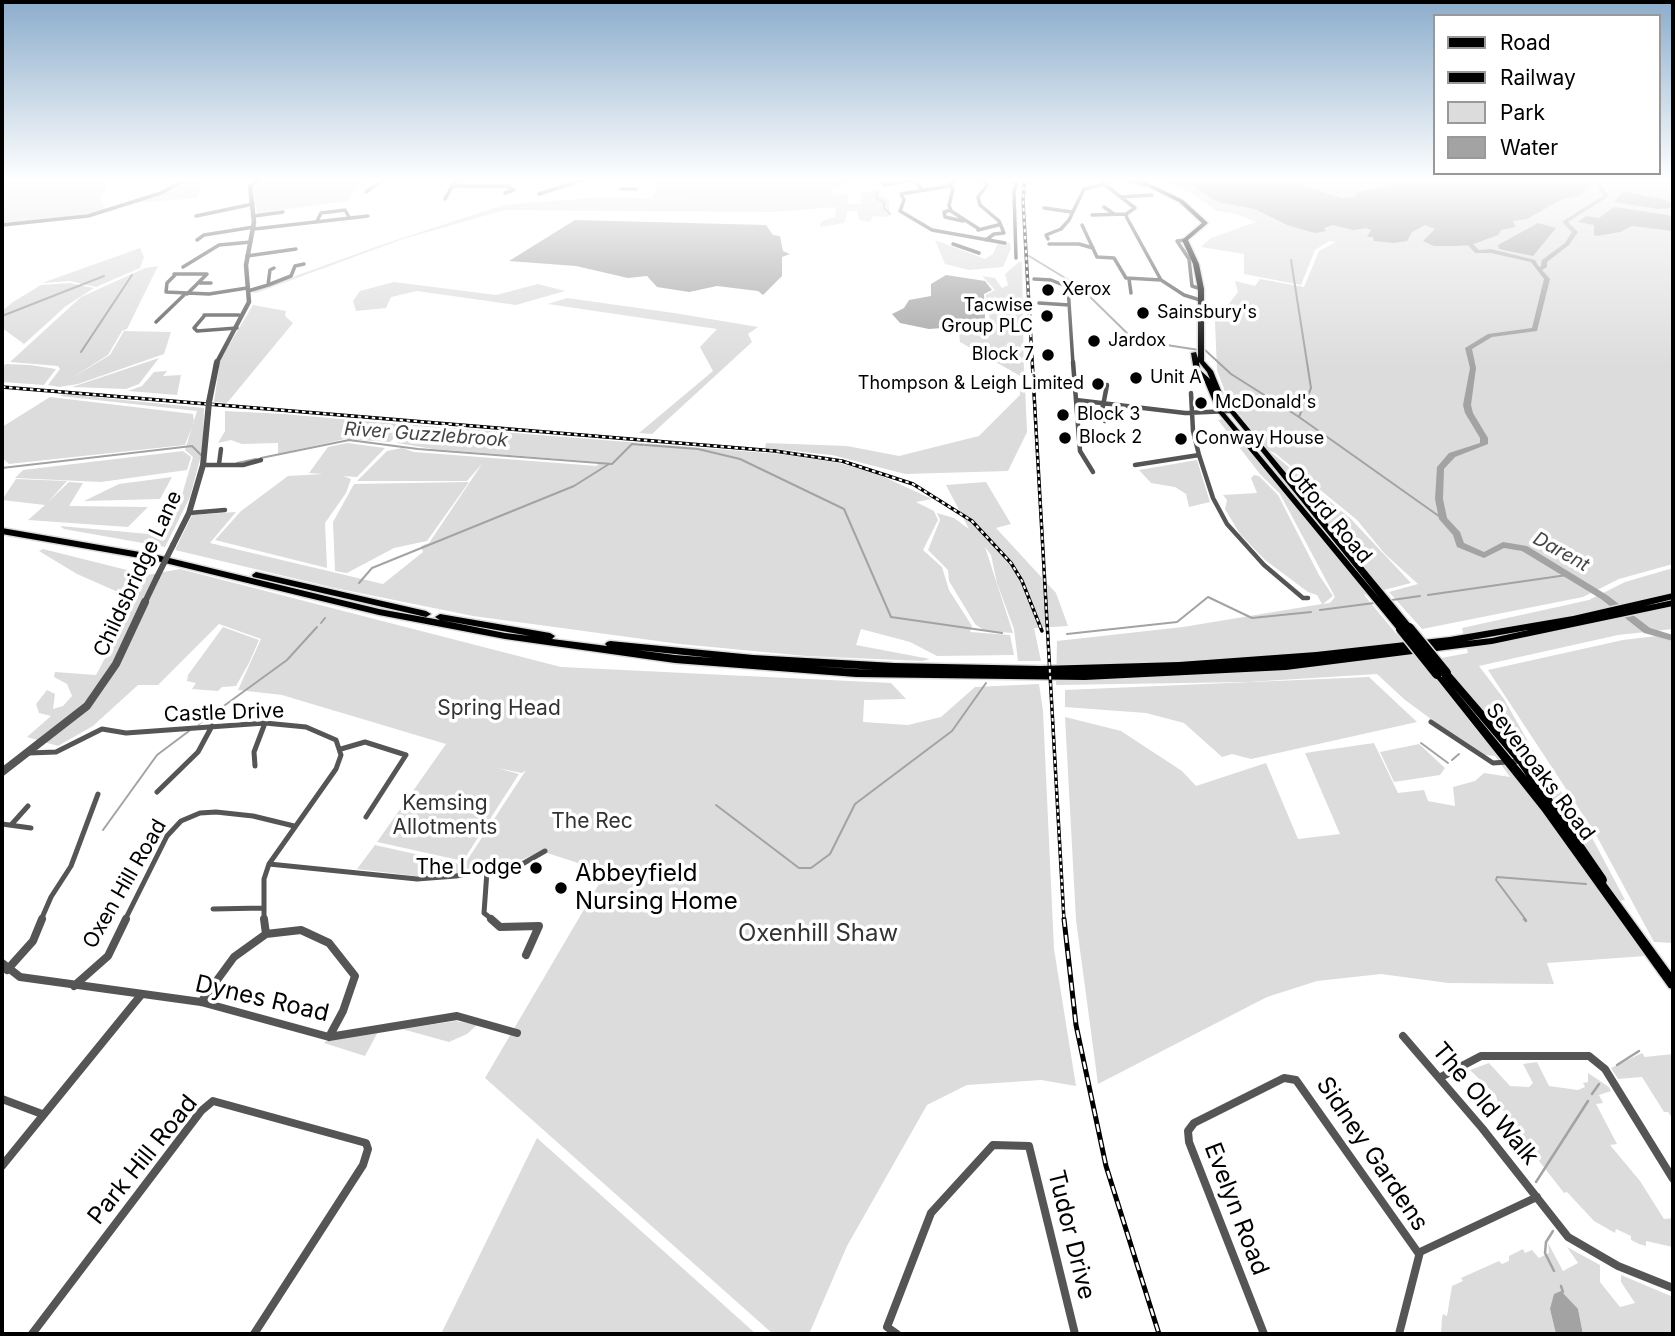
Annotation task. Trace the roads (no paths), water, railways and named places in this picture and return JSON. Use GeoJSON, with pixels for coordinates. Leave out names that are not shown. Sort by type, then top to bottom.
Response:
{"type":"FeatureCollection","features":[{"type":"Feature","properties":{"kind":"highway"},"geometry":{"type":"LineString","coordinates":[[2,525],[158,552],[353,599],[486,626],[660,650],[822,664],[1041,670],[1239,662],[1415,645],[1600,617]]}},
{"type":"Feature","properties":{"kind":"highway"},"geometry":{"type":"LineString","coordinates":[[2,531],[157,558],[340,603],[484,632],[663,657],[856,673],[1085,676],[1253,668],[1460,646],[1600,617],[1650,605],[1673,596]]}},
{"type":"Feature","properties":{"kind":"highway"},"geometry":{"type":"LineString","coordinates":[[1650,605],[1673,603]]}},
{"type":"Feature","properties":{"kind":"main road","name":"Otford Road"},"geometry":{"type":"LineString","coordinates":[[1186,242],[1196,264],[1201,289],[1200,361],[1225,411],[1441,673]]}},
{"type":"Feature","properties":{"kind":"main road","name":"Otford Road"},"geometry":{"type":"LineString","coordinates":[[1200,300],[1193,338],[1204,371]]}},
{"type":"Feature","properties":{"kind":"main road","name":"Sevenoaks Road"},"geometry":{"type":"LineString","coordinates":[[1441,673],[1516,761],[1673,984]]}},
{"type":"Feature","properties":{"kind":"street"},"geometry":{"type":"LineString","coordinates":[[183,267],[219,245],[247,242]]}},
{"type":"Feature","properties":{"kind":"street","name":"Childsbridge Lane"},"geometry":{"type":"LineString","coordinates":[[2,772],[87,706],[104,685],[189,513],[203,465],[214,368],[247,310],[247,256],[251,242]]}},
{"type":"Feature","properties":{"kind":"street"},"geometry":{"type":"LineString","coordinates":[[958,242],[955,245],[969,252],[979,253]]}},
{"type":"Feature","properties":{"kind":"street"},"geometry":{"type":"LineString","coordinates":[[1001,242],[1005,243]]}},
{"type":"Feature","properties":{"kind":"street"},"geometry":{"type":"LineString","coordinates":[[1016,242],[1016,258]]}},
{"type":"Feature","properties":{"kind":"street"},"geometry":{"type":"LineString","coordinates":[[1053,242],[1093,248]]}},
{"type":"Feature","properties":{"kind":"street"},"geometry":{"type":"LineString","coordinates":[[1079,244],[1083,242]]}},
{"type":"Feature","properties":{"kind":"street"},"geometry":{"type":"LineString","coordinates":[[1090,242],[1098,257],[1114,258],[1125,277],[1161,280]]}},
{"type":"Feature","properties":{"kind":"street"},"geometry":{"type":"LineString","coordinates":[[1141,242],[1161,280],[1184,295],[1200,300]]}},
{"type":"Feature","properties":{"kind":"street"},"geometry":{"type":"LineString","coordinates":[[1178,242],[1189,259],[1192,289],[1201,289]]}},
{"type":"Feature","properties":{"kind":"street"},"geometry":{"type":"LineString","coordinates":[[247,256],[293,248]]}},
{"type":"Feature","properties":{"kind":"street"},"geometry":{"type":"LineString","coordinates":[[156,322],[186,294],[200,283],[207,274],[174,274],[167,283],[166,292],[186,294],[248,290],[291,276],[295,267],[304,264]]}},
{"type":"Feature","properties":{"kind":"street"},"geometry":{"type":"LineString","coordinates":[[268,285],[270,270],[274,268]]}},
{"type":"Feature","properties":{"kind":"street"},"geometry":{"type":"LineString","coordinates":[[1034,279],[1051,280],[1068,287],[1080,451],[1093,472]]}},
{"type":"Feature","properties":{"kind":"street"},"geometry":{"type":"LineString","coordinates":[[1129,279],[1127,282],[1131,293]]}},
{"type":"Feature","properties":{"kind":"street"},"geometry":{"type":"LineString","coordinates":[[200,283],[211,283]]}},
{"type":"Feature","properties":{"kind":"street"},"geometry":{"type":"LineString","coordinates":[[1039,303],[1069,305]]}},
{"type":"Feature","properties":{"kind":"street"},"geometry":{"type":"LineString","coordinates":[[237,328],[197,331],[194,328],[205,315],[239,315]]}},
{"type":"Feature","properties":{"kind":"street"},"geometry":{"type":"LineString","coordinates":[[1105,421],[1102,411],[1107,385]]}},
{"type":"Feature","properties":{"kind":"street"},"geometry":{"type":"LineString","coordinates":[[1191,393],[1193,431],[1213,498],[1236,537],[1300,596],[1308,598]]}},
{"type":"Feature","properties":{"kind":"street"},"geometry":{"type":"LineString","coordinates":[[1076,400],[1194,412],[1225,411]]}},
{"type":"Feature","properties":{"kind":"street"},"geometry":{"type":"LineString","coordinates":[[219,464],[221,449]]}},
{"type":"Feature","properties":{"kind":"street"},"geometry":{"type":"LineString","coordinates":[[1135,465],[1199,454]]}},
{"type":"Feature","properties":{"kind":"street"},"geometry":{"type":"LineString","coordinates":[[203,465],[243,465],[261,460]]}},
{"type":"Feature","properties":{"kind":"street"},"geometry":{"type":"LineString","coordinates":[[189,513],[225,510]]}},
{"type":"Feature","properties":{"kind":"street"},"geometry":{"type":"LineString","coordinates":[[1431,722],[1493,763],[1516,761]]}},
{"type":"Feature","properties":{"kind":"street"},"geometry":{"type":"LineString","coordinates":[[255,766],[254,751],[265,723]]}},
{"type":"Feature","properties":{"kind":"street","name":"Castle Drive"},"geometry":{"type":"LineString","coordinates":[[102,729],[127,733],[265,723],[308,728],[336,740],[341,748]]}},
{"type":"Feature","properties":{"kind":"street"},"geometry":{"type":"LineString","coordinates":[[157,792],[198,752],[212,726]]}},
{"type":"Feature","properties":{"kind":"street","name":"Childsbridge Lane"},"geometry":{"type":"LineString","coordinates":[[29,753],[56,752],[102,729]]}},
{"type":"Feature","properties":{"kind":"street"},"geometry":{"type":"LineString","coordinates":[[266,934],[264,879],[269,863],[336,769],[341,748],[365,742],[406,755],[366,817]]}},
{"type":"Feature","properties":{"kind":"street"},"geometry":{"type":"LineString","coordinates":[[5,966],[33,941],[51,897],[71,866],[98,793]]}},
{"type":"Feature","properties":{"kind":"street"},"geometry":{"type":"LineString","coordinates":[[11,825],[28,806]]}},
{"type":"Feature","properties":{"kind":"street","name":"Oxen Hill Road"},"geometry":{"type":"LineString","coordinates":[[74,986],[108,956],[167,836],[181,821],[200,813],[216,811],[294,826]]}},
{"type":"Feature","properties":{"kind":"street"},"geometry":{"type":"LineString","coordinates":[[2,824],[31,828]]}},
{"type":"Feature","properties":{"kind":"street"},"geometry":{"type":"LineString","coordinates":[[269,863],[417,879],[487,871],[524,863],[545,851]]}},
{"type":"Feature","properties":{"kind":"street"},"geometry":{"type":"LineString","coordinates":[[487,871],[484,913],[500,927],[538,926],[526,955]]}},
{"type":"Feature","properties":{"kind":"street"},"geometry":{"type":"LineString","coordinates":[[213,909],[263,908]]}},
{"type":"Feature","properties":{"kind":"street"},"geometry":{"type":"LineString","coordinates":[[201,1002],[234,957],[266,934],[301,930],[329,943],[355,976],[343,1011],[329,1037]]}},
{"type":"Feature","properties":{"kind":"street","name":"Dynes Road"},"geometry":{"type":"LineString","coordinates":[[5,966],[20,977],[201,1002],[329,1037],[457,1016],[517,1033]]}},
{"type":"Feature","properties":{"kind":"street"},"geometry":{"type":"LineString","coordinates":[[2,1166],[141,995]]}},
{"type":"Feature","properties":{"kind":"street","name":"The Old Walk"},"geometry":{"type":"LineString","coordinates":[[1403,1036],[1537,1197]]}},
{"type":"Feature","properties":{"kind":"street"},"geometry":{"type":"LineString","coordinates":[[1439,1078],[1481,1056],[1589,1056],[1605,1070],[1673,1179]]}},
{"type":"Feature","properties":{"kind":"street","name":"Evelyn Road"},"geometry":{"type":"LineString","coordinates":[[1264,1334],[1187,1135],[1196,1122],[1284,1078],[1293,1078]]}},
{"type":"Feature","properties":{"kind":"street","name":"Sidney Gardens"},"geometry":{"type":"LineString","coordinates":[[1293,1078],[1307,1092],[1419,1254]]}},
{"type":"Feature","properties":{"kind":"street"},"geometry":{"type":"LineString","coordinates":[[2,1099],[42,1114]]}},
{"type":"Feature","properties":{"kind":"street","name":"Park Hill Road"},"geometry":{"type":"LineString","coordinates":[[32,1334],[201,1111],[212,1101],[366,1143],[369,1154],[254,1334]]}},
{"type":"Feature","properties":{"kind":"street","name":"Tudor Drive"},"geometry":{"type":"LineString","coordinates":[[897,1334],[887,1327],[932,1213],[993,1145],[1029,1146],[1075,1334]]}},
{"type":"Feature","properties":{"kind":"street"},"geometry":{"type":"LineString","coordinates":[[1399,1334],[1419,1254],[1429,1246],[1537,1197],[1575,1243],[1631,1272],[1673,1288]]}},
{"type":"Feature","properties":{"kind":"water"},"geometry":{"type":"Polygon","coordinates":[[[539,242],[781,242],[783,251],[790,254],[782,257],[782,276],[763,295],[758,291],[717,286],[689,292],[657,287],[647,276],[628,278],[576,266],[509,261],[539,242]]]}},
{"type":"Feature","properties":{"kind":"water"},"geometry":{"type":"Polygon","coordinates":[[[1426,242],[1478,242],[1471,245],[1434,246],[1426,242]]]}},
{"type":"Feature","properties":{"kind":"water"},"geometry":{"type":"Polygon","coordinates":[[[1503,242],[1544,242],[1533,256],[1499,249],[1498,245],[1503,242]]]}},
{"type":"Feature","properties":{"kind":"water"},"geometry":{"type":"Polygon","coordinates":[[[946,275],[985,281],[992,290],[984,294],[985,319],[956,327],[929,329],[900,323],[892,314],[904,308],[909,300],[931,296],[931,284],[946,275]]]}},
{"type":"Feature","properties":{"kind":"water"},"geometry":{"type":"Polygon","coordinates":[[[1561,1291],[1578,1309],[1583,1334],[1556,1334],[1550,1309],[1554,1294],[1561,1291]]]}},
{"type":"Feature","properties":{"kind":"waterway","name":"Darent"},"geometry":{"type":"LineString","coordinates":[[1538,269],[1544,267],[1544,261],[1568,242]]}},
{"type":"Feature","properties":{"kind":"waterway"},"geometry":{"type":"LineString","coordinates":[[1471,245],[1477,252],[1491,251],[1533,261],[1538,269]]}},
{"type":"Feature","properties":{"kind":"waterway"},"geometry":{"type":"LineString","coordinates":[[1029,256],[1080,287],[1134,340],[1199,350]]}},
{"type":"Feature","properties":{"kind":"waterway"},"geometry":{"type":"LineString","coordinates":[[1291,260],[1311,388],[1299,417]]}},
{"type":"Feature","properties":{"kind":"waterway","name":"Darent"},"geometry":{"type":"LineString","coordinates":[[1538,269],[1547,279],[1535,330],[1490,335],[1468,348],[1473,368],[1467,405],[1484,438],[1484,444],[1452,455],[1440,469],[1439,499],[1443,519],[1457,534],[1460,545],[1484,555],[1503,545],[1524,548],[1604,597],[1647,631],[1673,638]]}},
{"type":"Feature","properties":{"kind":"waterway"},"geometry":{"type":"LineString","coordinates":[[81,352],[132,275]]}},
{"type":"Feature","properties":{"kind":"waterway"},"geometry":{"type":"LineString","coordinates":[[2,316],[104,276]]}},
{"type":"Feature","properties":{"kind":"waterway"},"geometry":{"type":"LineString","coordinates":[[1205,350],[1231,374],[1299,417]]}},
{"type":"Feature","properties":{"kind":"waterway"},"geometry":{"type":"LineString","coordinates":[[1299,417],[1443,519]]}},
{"type":"Feature","properties":{"kind":"waterway","name":"River Guzzlebrook"},"geometry":{"type":"LineString","coordinates":[[261,458],[349,440],[418,449],[612,464],[632,444],[643,445]]}},
{"type":"Feature","properties":{"kind":"waterway","name":"River Guzzlebrook"},"geometry":{"type":"LineString","coordinates":[[645,445],[698,449],[740,459],[844,509],[891,617],[1002,633]]}},
{"type":"Feature","properties":{"kind":"waterway","name":"River Guzzlebrook"},"geometry":{"type":"LineString","coordinates":[[2,468],[192,446],[202,456]]}},
{"type":"Feature","properties":{"kind":"waterway","name":"River Guzzlebrook"},"geometry":{"type":"LineString","coordinates":[[237,463],[256,459]]}},
{"type":"Feature","properties":{"kind":"waterway"},"geometry":{"type":"LineString","coordinates":[[359,583],[372,568],[574,486],[609,464]]}},
{"type":"Feature","properties":{"kind":"waterway","name":"River Guzzlebrook"},"geometry":{"type":"LineString","coordinates":[[1428,595],[1567,575]]}},
{"type":"Feature","properties":{"kind":"waterway","name":"River Guzzlebrook"},"geometry":{"type":"LineString","coordinates":[[1392,600],[1420,596]]}},
{"type":"Feature","properties":{"kind":"waterway","name":"River Guzzlebrook"},"geometry":{"type":"LineString","coordinates":[[1067,634],[1177,622],[1208,597],[1252,618],[1311,612]]}},
{"type":"Feature","properties":{"kind":"waterway","name":"River Guzzlebrook"},"geometry":{"type":"LineString","coordinates":[[1320,610],[1374,603]]}},
{"type":"Feature","properties":{"kind":"waterway"},"geometry":{"type":"LineString","coordinates":[[321,623],[325,618]]}},
{"type":"Feature","properties":{"kind":"waterway"},"geometry":{"type":"LineString","coordinates":[[199,724],[287,660],[317,627]]}},
{"type":"Feature","properties":{"kind":"waterway"},"geometry":{"type":"LineString","coordinates":[[716,805],[799,868],[811,868],[830,854],[855,804],[952,731],[986,683]]}},
{"type":"Feature","properties":{"kind":"waterway"},"geometry":{"type":"LineString","coordinates":[[103,830],[157,755],[189,731]]}},
{"type":"Feature","properties":{"kind":"waterway"},"geometry":{"type":"LineString","coordinates":[[1421,743],[1448,763]]}},
{"type":"Feature","properties":{"kind":"waterway"},"geometry":{"type":"LineString","coordinates":[[1452,760],[1459,754]]}},
{"type":"Feature","properties":{"kind":"waterway"},"geometry":{"type":"LineString","coordinates":[[1526,920],[1496,880],[1497,877],[1586,884]]}},
{"type":"Feature","properties":{"kind":"waterway"},"geometry":{"type":"LineString","coordinates":[[1617,1065],[1639,1051]]}},
{"type":"Feature","properties":{"kind":"waterway"},"geometry":{"type":"LineString","coordinates":[[1592,1094],[1599,1084]]}},
{"type":"Feature","properties":{"kind":"waterway"},"geometry":{"type":"LineString","coordinates":[[1536,1182],[1588,1101]]}},
{"type":"Feature","properties":{"kind":"waterway"},"geometry":{"type":"LineString","coordinates":[[1553,1231],[1546,1242],[1545,1253],[1554,1271]]}},
{"type":"Feature","properties":{"kind":"waterway"},"geometry":{"type":"LineString","coordinates":[[1561,1286],[1563,1292]]}},
{"type":"Feature","properties":{"kind":"railway"},"geometry":{"type":"LineString","coordinates":[[1025,242],[1064,920]]}},
{"type":"Feature","properties":{"kind":"railway"},"geometry":{"type":"LineString","coordinates":[[2,387],[775,451],[842,461],[913,484],[972,521],[1011,563],[1022,581],[1042,631]]}},
{"type":"Feature","properties":{"kind":"railway"},"geometry":{"type":"LineString","coordinates":[[1064,919],[1076,1025],[1106,1166],[1159,1334]]}},
{"type":"Feature","properties":{"kind":"place","name":"Xerox"},"geometry":{"type":"Point","coordinates":[1048,290]}},
{"type":"Feature","properties":{"kind":"place","name":"Sainsbury's"},"geometry":{"type":"Point","coordinates":[1143,313]}},
{"type":"Feature","properties":{"kind":"place","name":"Tacwise Group PLC"},"geometry":{"type":"Point","coordinates":[1047,316]}},
{"type":"Feature","properties":{"kind":"place","name":"Jardox"},"geometry":{"type":"Point","coordinates":[1094,341]}},
{"type":"Feature","properties":{"kind":"place","name":"Block 7"},"geometry":{"type":"Point","coordinates":[1048,355]}},
{"type":"Feature","properties":{"kind":"place","name":"Unit A"},"geometry":{"type":"Point","coordinates":[1136,378]}},
{"type":"Feature","properties":{"kind":"place","name":"Thompson & Leigh Limited"},"geometry":{"type":"Point","coordinates":[1098,384]}},
{"type":"Feature","properties":{"kind":"place","name":"McDonald's"},"geometry":{"type":"Point","coordinates":[1201,403]}},
{"type":"Feature","properties":{"kind":"place","name":"Block 3"},"geometry":{"type":"Point","coordinates":[1063,415]}},
{"type":"Feature","properties":{"kind":"place","name":"Block 2"},"geometry":{"type":"Point","coordinates":[1065,438]}},
{"type":"Feature","properties":{"kind":"place","name":"Conway House"},"geometry":{"type":"Point","coordinates":[1181,439]}},
{"type":"Feature","properties":{"kind":"place","name":"The Lodge"},"geometry":{"type":"Point","coordinates":[536,868]}},
{"type":"Feature","properties":{"kind":"place","name":"Abbeyfield Nursing Home"},"geometry":{"type":"Point","coordinates":[561,888]}},
{"type":"Feature","properties":{"kind":"park label","name":"Spring Head"},"geometry":{"type":"Point","coordinates":[499,709]}},
{"type":"Feature","properties":{"kind":"park label","name":"Kemsing Allotments"},"geometry":{"type":"Point","coordinates":[445,816]}},
{"type":"Feature","properties":{"kind":"park label","name":"The Rec"},"geometry":{"type":"Point","coordinates":[592,822]}},
{"type":"Feature","properties":{"kind":"park label","name":"Oxenhill Shaw"},"geometry":{"type":"Point","coordinates":[818,934]}}]}
